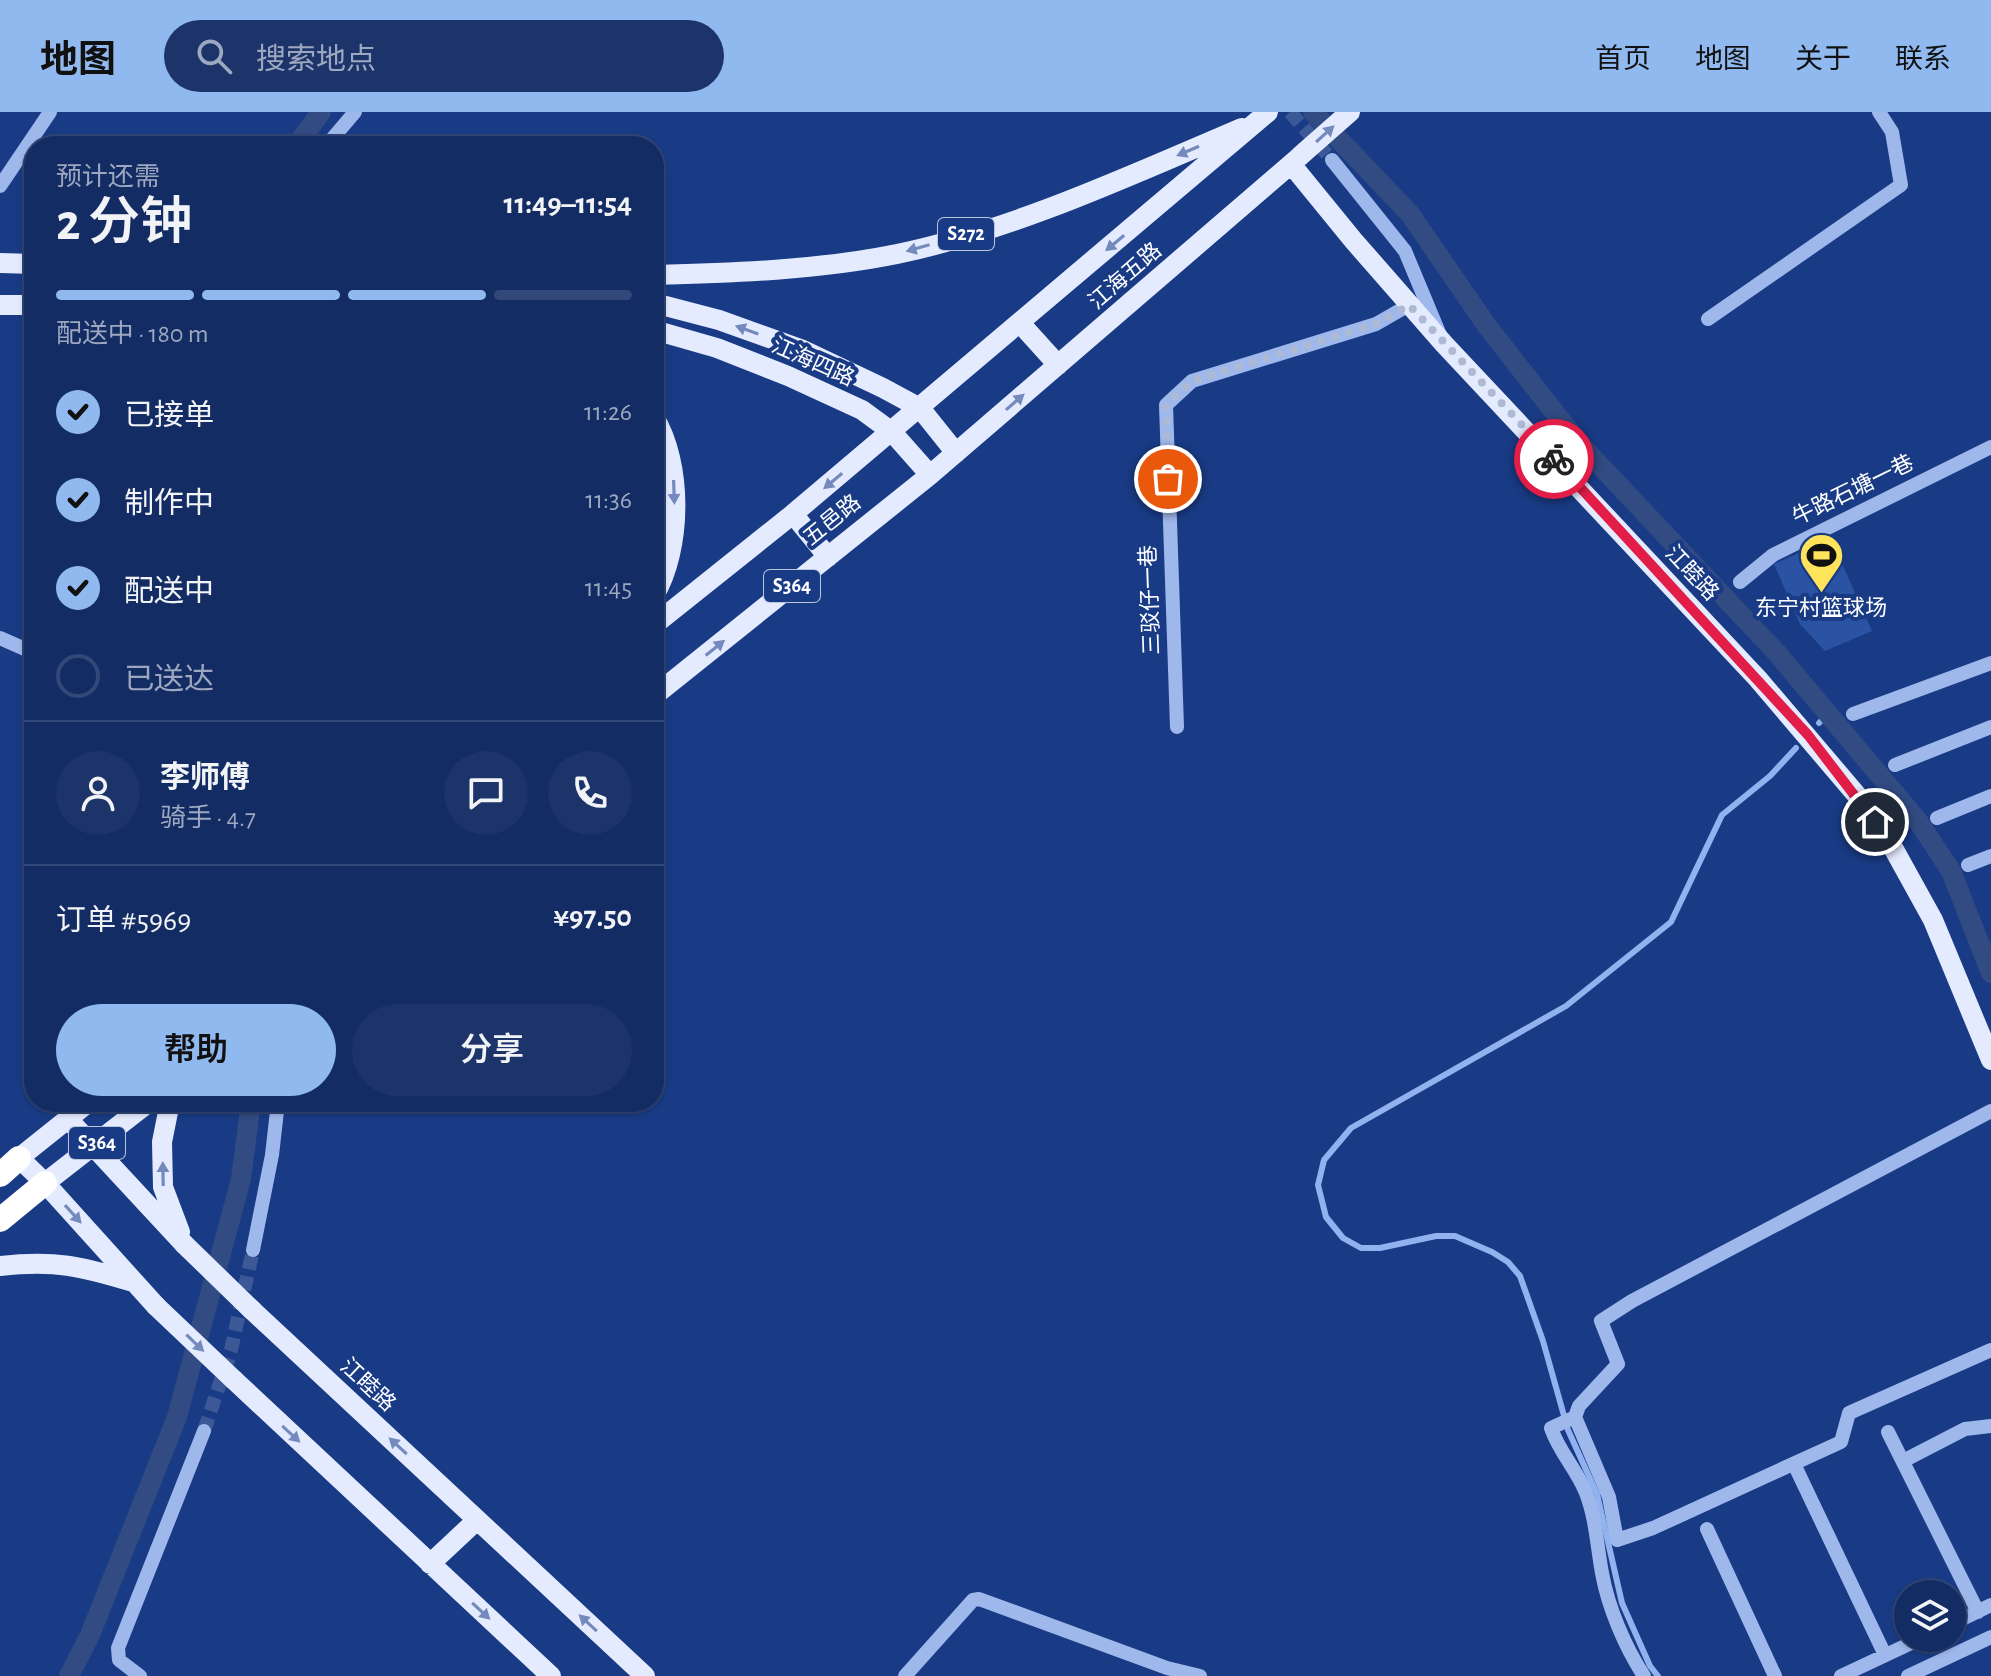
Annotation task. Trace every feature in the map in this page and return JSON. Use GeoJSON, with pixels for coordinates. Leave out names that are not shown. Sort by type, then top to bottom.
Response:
{"type":"FeatureCollection","features":[{"type":"Feature","properties":{"kind":"highway","name":"S364"},"geometry":{"type":"LineString","coordinates":[[0,1175],[19,1158]]}},
{"type":"Feature","properties":{"kind":"highway","name":"S364"},"geometry":{"type":"LineString","coordinates":[[0,1220],[45,1183]]}},
{"type":"Feature","properties":{"kind":"main road","name":"江海五路"},"geometry":{"type":"LineString","coordinates":[[930,475],[1350,112]]}},
{"type":"Feature","properties":{"kind":"main road","name":"江海五路"},"geometry":{"type":"LineString","coordinates":[[892,432],[1261,115]]}},
{"type":"Feature","properties":{"kind":"main road","name":"S272"},"geometry":{"type":"LineString","coordinates":[[664,275],[730,273],[898,254],[990,228],[1092,193],[1261,115]]}},
{"type":"Feature","properties":{"kind":"main road","name":"江睦路"},"geometry":{"type":"LineString","coordinates":[[1295,160],[1409,305],[1758,679],[1860,799],[1891,844],[1933,920],[1991,1060]]}},
{"type":"Feature","properties":{"kind":"main road"},"geometry":{"type":"LineString","coordinates":[[0,263],[24,264]]}},
{"type":"Feature","properties":{"kind":"main road"},"geometry":{"type":"LineString","coordinates":[[0,305],[24,305]]}},
{"type":"Feature","properties":{"kind":"main road","name":"江海四路"},"geometry":{"type":"LineString","coordinates":[[664,306],[719,320],[803,350],[920,408]]}},
{"type":"Feature","properties":{"kind":"main road"},"geometry":{"type":"LineString","coordinates":[[1020,323],[1058,365]]}},
{"type":"Feature","properties":{"kind":"main road","name":"江海四路"},"geometry":{"type":"LineString","coordinates":[[664,333],[717,348],[862,410],[892,432],[930,475]]}},
{"type":"Feature","properties":{"kind":"main road"},"geometry":{"type":"LineString","coordinates":[[788,376],[803,350]]}},
{"type":"Feature","properties":{"kind":"main road"},"geometry":{"type":"LineString","coordinates":[[920,408],[956,453]]}},
{"type":"Feature","properties":{"kind":"main road","name":"五邑路"},"geometry":{"type":"LineString","coordinates":[[664,617],[892,432]]}},
{"type":"Feature","properties":{"kind":"main road"},"geometry":{"type":"LineString","coordinates":[[664,442],[673,473],[675,532],[664,573]]}},
{"type":"Feature","properties":{"kind":"main road","name":"五邑路"},"geometry":{"type":"LineString","coordinates":[[664,688],[930,475]]}},
{"type":"Feature","properties":{"kind":"main road"},"geometry":{"type":"LineString","coordinates":[[793,514],[828,557]]}},
{"type":"Feature","properties":{"kind":"main road","name":"S364"},"geometry":{"type":"LineString","coordinates":[[19,1158],[77,1112]]}},
{"type":"Feature","properties":{"kind":"main road","name":"S364"},"geometry":{"type":"LineString","coordinates":[[45,1183],[136,1112]]}},
{"type":"Feature","properties":{"kind":"main road"},"geometry":{"type":"LineString","coordinates":[[168,1112],[162,1142],[163,1187],[184,1244]]}},
{"type":"Feature","properties":{"kind":"main road","name":"江睦路"},"geometry":{"type":"LineString","coordinates":[[68,1119],[184,1244],[252,1310],[645,1676]]}},
{"type":"Feature","properties":{"kind":"main road"},"geometry":{"type":"LineString","coordinates":[[19,1158],[156,1306],[551,1676]]}},
{"type":"Feature","properties":{"kind":"main road"},"geometry":{"type":"LineString","coordinates":[[0,1266],[40,1262],[83,1267],[134,1282]]}},
{"type":"Feature","properties":{"kind":"main road"},"geometry":{"type":"LineString","coordinates":[[430,1564],[477,1520]]}},
{"type":"Feature","properties":{"kind":"street"},"geometry":{"type":"LineString","coordinates":[[34,136],[50,112]]}},
{"type":"Feature","properties":{"kind":"street"},"geometry":{"type":"LineString","coordinates":[[335,136],[355,112]]}},
{"type":"Feature","properties":{"kind":"street"},"geometry":{"type":"LineString","coordinates":[[1708,319],[1901,185],[1892,132],[1879,112]]}},
{"type":"Feature","properties":{"kind":"street"},"geometry":{"type":"LineString","coordinates":[[0,186],[24,150]]}},
{"type":"Feature","properties":{"kind":"street"},"geometry":{"type":"LineString","coordinates":[[1332,160],[1405,251],[1444,344]]}},
{"type":"Feature","properties":{"kind":"street","name":"三驳仔一巷"},"geometry":{"type":"LineString","coordinates":[[1177,727],[1166,405],[1192,381],[1376,324],[1409,305]]}},
{"type":"Feature","properties":{"kind":"street","name":"牛路石塘一巷"},"geometry":{"type":"LineString","coordinates":[[1740,582],[1773,555],[1991,447]]}},
{"type":"Feature","properties":{"kind":"street"},"geometry":{"type":"LineString","coordinates":[[0,638],[24,649]]}},
{"type":"Feature","properties":{"kind":"street"},"geometry":{"type":"LineString","coordinates":[[1853,714],[1991,663]]}},
{"type":"Feature","properties":{"kind":"street"},"geometry":{"type":"LineString","coordinates":[[1895,765],[1991,727]]}},
{"type":"Feature","properties":{"kind":"street"},"geometry":{"type":"LineString","coordinates":[[1937,818],[1991,796]]}},
{"type":"Feature","properties":{"kind":"street"},"geometry":{"type":"LineString","coordinates":[[1968,865],[1991,856]]}},
{"type":"Feature","properties":{"kind":"street"},"geometry":{"type":"LineString","coordinates":[[1991,1111],[1632,1301],[1601,1321],[1618,1364],[1579,1406],[1575,1417],[1609,1497],[1617,1540],[1653,1528],[1841,1442],[1849,1413],[1991,1350]]}},
{"type":"Feature","properties":{"kind":"street"},"geometry":{"type":"LineString","coordinates":[[253,1250],[272,1155],[277,1112]]}},
{"type":"Feature","properties":{"kind":"street"},"geometry":{"type":"LineString","coordinates":[[1575,1417],[1551,1428],[1556,1443],[1576,1471],[1586,1493],[1594,1520],[1607,1596],[1644,1676]]}},
{"type":"Feature","properties":{"kind":"street"},"geometry":{"type":"LineString","coordinates":[[1903,1461],[1965,1429],[1991,1426]]}},
{"type":"Feature","properties":{"kind":"street"},"geometry":{"type":"LineString","coordinates":[[140,1676],[119,1660],[118,1648],[204,1431]]}},
{"type":"Feature","properties":{"kind":"street"},"geometry":{"type":"LineString","coordinates":[[1888,1432],[1984,1609]]}},
{"type":"Feature","properties":{"kind":"street"},"geometry":{"type":"LineString","coordinates":[[1794,1464],[1885,1655]]}},
{"type":"Feature","properties":{"kind":"street"},"geometry":{"type":"LineString","coordinates":[[1707,1529],[1775,1676]]}},
{"type":"Feature","properties":{"kind":"street"},"geometry":{"type":"LineString","coordinates":[[905,1676],[954,1619],[973,1600],[979,1599],[1167,1668],[1200,1676]]}},
{"type":"Feature","properties":{"kind":"street"},"geometry":{"type":"LineString","coordinates":[[1908,1676],[1991,1637]]}},
{"type":"Feature","properties":{"kind":"street"},"geometry":{"type":"LineString","coordinates":[[1841,1676],[1894,1651]]}},
{"type":"Feature","properties":{"kind":"shaded area","name":"东宁村篮球场"},"geometry":{"type":"Polygon","coordinates":[[[1831,539],[1872,631],[1825,651],[1800,624],[1774,564],[1831,539]]]}},
{"type":"Feature","properties":{"kind":"waterway"},"geometry":{"type":"LineString","coordinates":[[303,136],[321,112]]}},
{"type":"Feature","properties":{"kind":"waterway"},"geometry":{"type":"LineString","coordinates":[[1313,112],[1410,214],[1487,326],[1577,441],[1776,652],[1918,821],[1951,871],[1991,973]]}},
{"type":"Feature","properties":{"kind":"waterway"},"geometry":{"type":"LineString","coordinates":[[1819,723],[1827,715]]}},
{"type":"Feature","properties":{"kind":"waterway"},"geometry":{"type":"LineString","coordinates":[[1658,1676],[1650,1666],[1622,1603],[1597,1494],[1568,1430],[1543,1341],[1520,1276],[1508,1262],[1492,1252],[1455,1236],[1436,1236],[1380,1248],[1361,1248],[1343,1238],[1326,1217],[1318,1185],[1324,1160],[1351,1128],[1566,1006],[1671,922],[1722,815],[1770,776],[1796,748]]}},
{"type":"Feature","properties":{"kind":"waterway"},"geometry":{"type":"LineString","coordinates":[[69,1676],[90,1635],[177,1417],[241,1179],[250,1112]]}},
{"type":"Feature","properties":{"kind":"tunnel"},"geometry":{"type":"LineString","coordinates":[[1290,112],[1332,160]]}},
{"type":"Feature","properties":{"kind":"tunnel"},"geometry":{"type":"LineString","coordinates":[[204,1431],[231,1350],[253,1250]]}},
{"type":"Feature","properties":{"kind":"way so far"},"geometry":{"type":"LineString","coordinates":[[1168,479],[1166,405],[1192,381],[1376,324],[1409,305],[1554,459]]}},
{"type":"Feature","properties":{"kind":"place","name":"东宁村篮球场"},"geometry":{"type":"Point","coordinates":[1821,594]}},
{"type":"Feature","properties":{"kind":"route"},"geometry":{"type":"LineString","coordinates":[[1554,459],[1808,735],[1875,822]]}}]}
